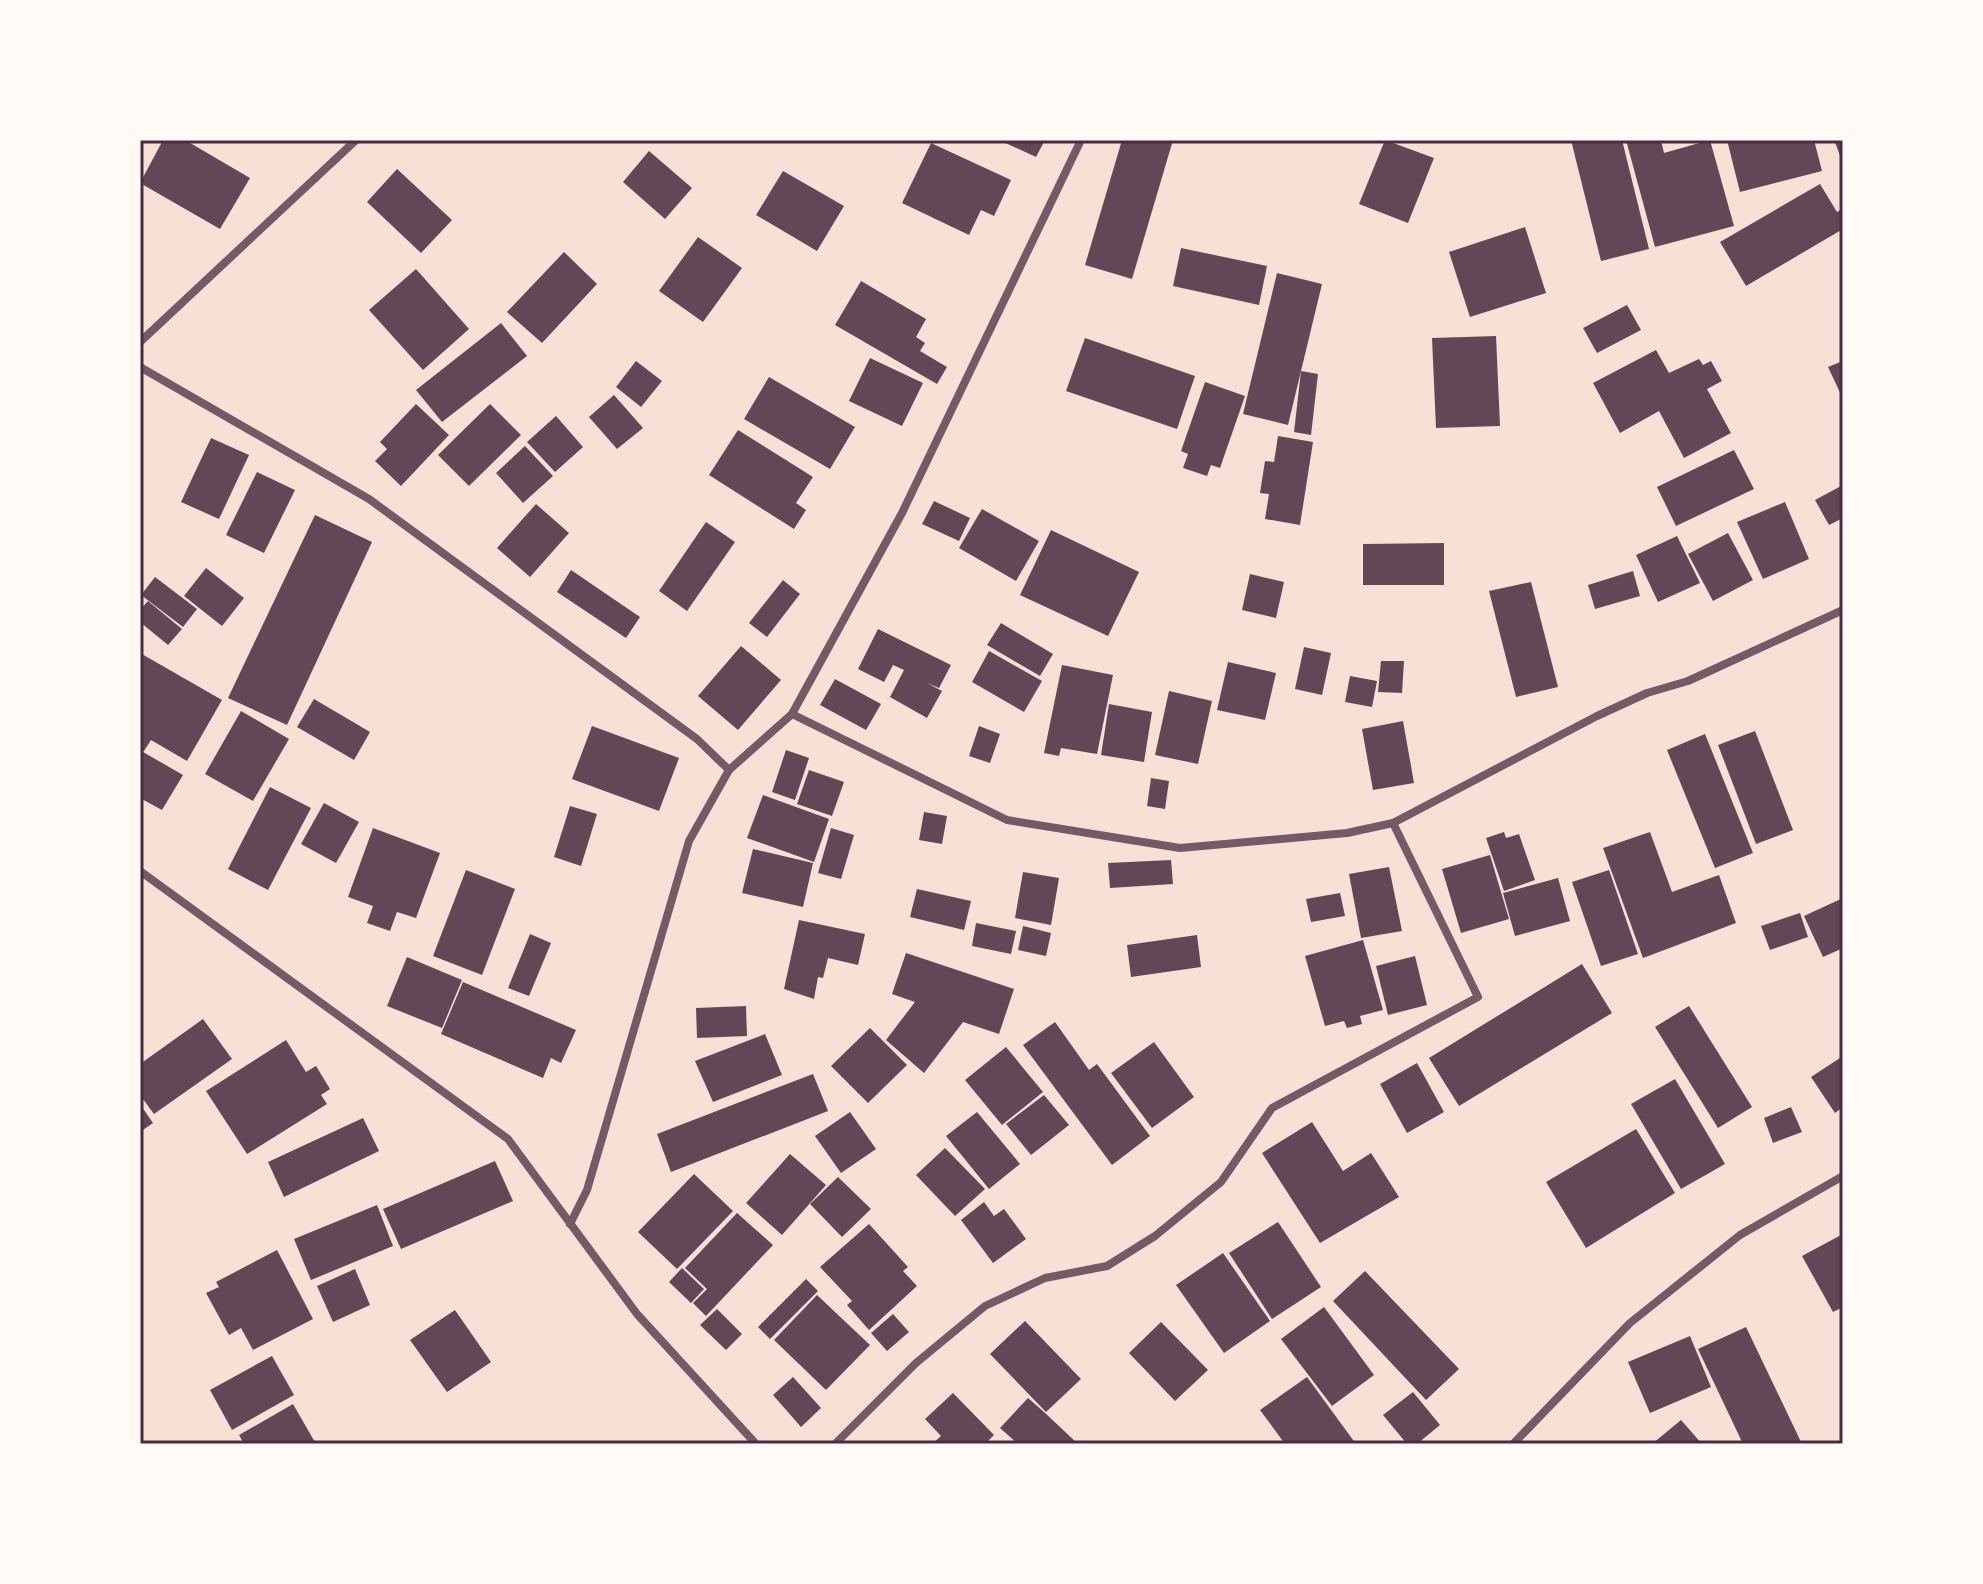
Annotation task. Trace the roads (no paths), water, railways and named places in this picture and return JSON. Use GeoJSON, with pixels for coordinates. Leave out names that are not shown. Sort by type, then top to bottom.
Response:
{"type":"FeatureCollection","features":[{"type":"Feature","properties":{"kind":"street"},"geometry":{"type":"LineString","coordinates":[[140,342],[356,140]]}},
{"type":"Feature","properties":{"kind":"street"},"geometry":{"type":"LineString","coordinates":[[570,1224],[587,1190],[689,841],[729,770],[792,714],[902,513],[1081,140]]}},
{"type":"Feature","properties":{"kind":"street"},"geometry":{"type":"LineString","coordinates":[[140,367],[369,499],[697,739],[729,770]]}},
{"type":"Feature","properties":{"kind":"street"},"geometry":{"type":"LineString","coordinates":[[792,714],[1007,820],[1180,848],[1347,833],[1393,823],[1597,716],[1647,693],[1688,681],[1843,610]]}},
{"type":"Feature","properties":{"kind":"street"},"geometry":{"type":"LineString","coordinates":[[835,1444],[916,1363],[985,1306],[1045,1278],[1107,1266],[1155,1236],[1221,1182],[1272,1108],[1478,997],[1393,823]]}},
{"type":"Feature","properties":{"kind":"street"},"geometry":{"type":"LineString","coordinates":[[140,871],[508,1139],[637,1314],[756,1444]]}},
{"type":"Feature","properties":{"kind":"street"},"geometry":{"type":"LineString","coordinates":[[1513,1444],[1630,1323],[1740,1235],[1843,1176]]}}]}
